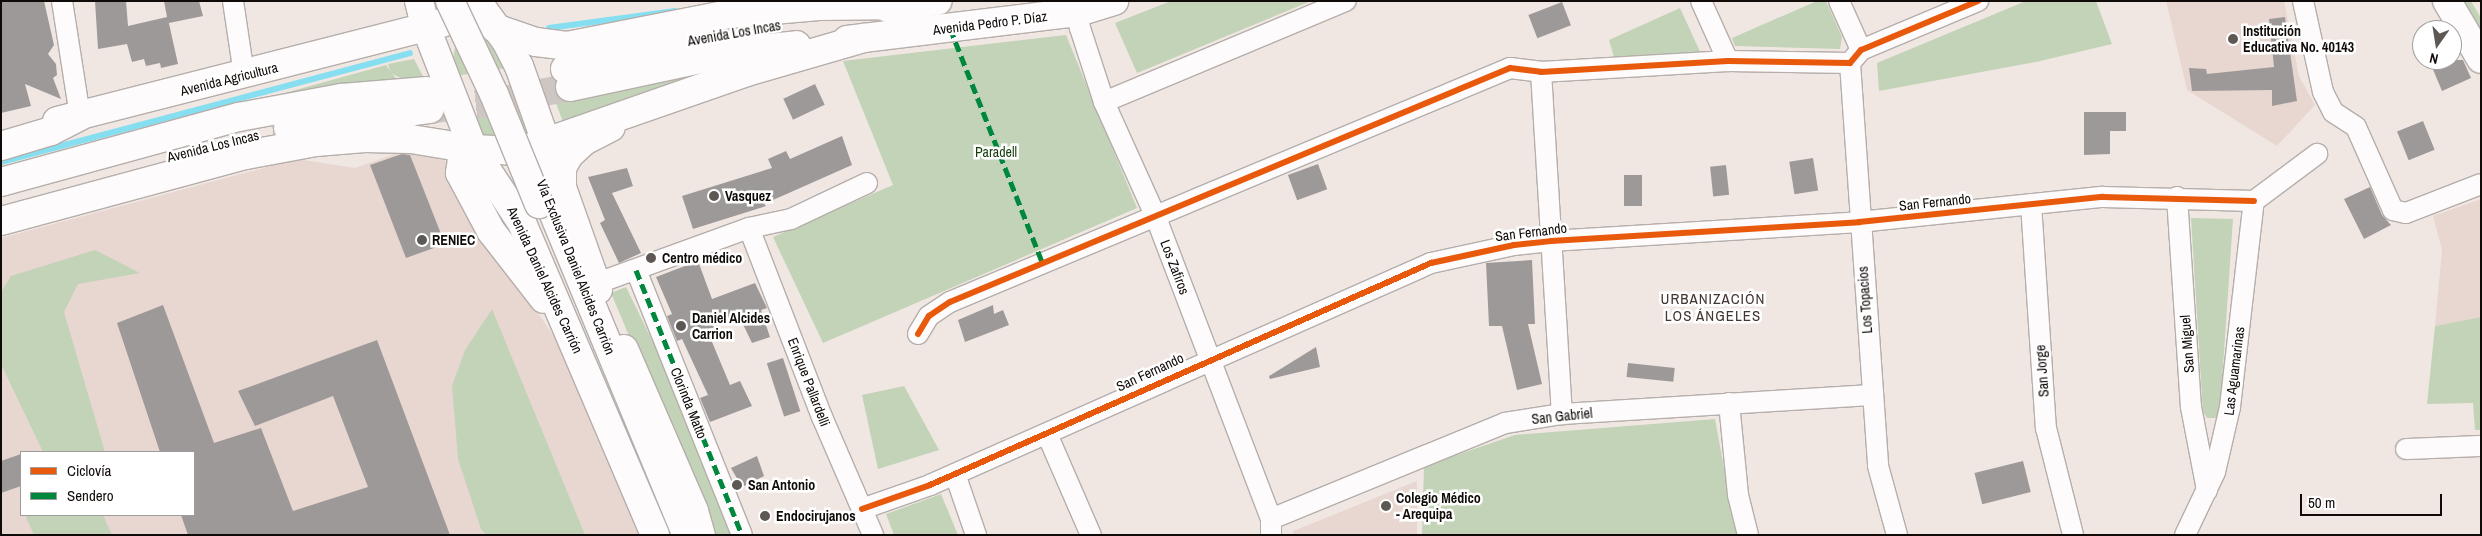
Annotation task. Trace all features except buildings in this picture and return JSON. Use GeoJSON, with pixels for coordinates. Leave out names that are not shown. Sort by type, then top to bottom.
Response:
{"type":"FeatureCollection","features":[{"type":"Feature","properties":{"kind":"main road"},"geometry":{"type":"LineString","coordinates":[[477,1],[519,66],[546,144],[549,196],[596,284],[694,511],[701,535]]}},
{"type":"Feature","properties":{"kind":"main road","name":"Avenida Pedro P. Díaz"},"geometry":{"type":"LineString","coordinates":[[906,5],[938,1]]}},
{"type":"Feature","properties":{"kind":"main road","name":"Avenida Pedro P. Díaz"},"geometry":{"type":"LineString","coordinates":[[864,38],[1114,1]]}},
{"type":"Feature","properties":{"kind":"main road"},"geometry":{"type":"LineString","coordinates":[[2447,1],[2481,59]]}},
{"type":"Feature","properties":{"kind":"main road","name":"Avenida Agricultura"},"geometry":{"type":"LineString","coordinates":[[1,132],[80,116],[244,75],[422,13],[456,8],[495,28],[536,42],[567,46],[728,14],[819,6],[906,5]]}},
{"type":"Feature","properties":{"kind":"main road","name":"Avenida Los Incas"},"geometry":{"type":"LineString","coordinates":[[864,38],[733,52],[567,78],[721,33],[906,5]]}},
{"type":"Feature","properties":{"kind":"main road"},"geometry":{"type":"LineString","coordinates":[[438,61],[442,38],[456,8]]}},
{"type":"Feature","properties":{"kind":"main road","name":"Vía Exclusiva Daniel Alcides Carrión"},"geometry":{"type":"LineString","coordinates":[[456,8],[494,94],[549,196],[687,535]]}},
{"type":"Feature","properties":{"kind":"main road","name":"Avenida Daniel Alcides Carrión"},"geometry":{"type":"LineString","coordinates":[[422,13],[438,61],[473,149],[522,223],[569,329],[655,535]]}},
{"type":"Feature","properties":{"kind":"main road"},"geometry":{"type":"LineString","coordinates":[[1,221],[246,155],[316,142],[365,138],[411,139],[473,149],[520,151],[546,144],[650,108],[747,72],[864,38]]}},
{"type":"Feature","properties":{"kind":"main road","name":"Avenida Los Incas"},"geometry":{"type":"LineString","coordinates":[[1,182],[239,117],[342,98],[428,100],[330,121],[248,135],[1,203]]}},
{"type":"Feature","properties":{"kind":"main road"},"geometry":{"type":"LineString","coordinates":[[549,196],[569,155],[584,141],[650,108]]}},
{"type":"Feature","properties":{"kind":"main road"},"geometry":{"type":"LineString","coordinates":[[1,146],[51,131],[80,116]]}},
{"type":"Feature","properties":{"kind":"main road"},"geometry":{"type":"LineString","coordinates":[[520,151],[531,138],[536,117]]}},
{"type":"Feature","properties":{"kind":"main road","name":"Vía Exclusiva Daniel Alcides Carrión"},"geometry":{"type":"LineString","coordinates":[[549,196],[668,535]]}},
{"type":"Feature","properties":{"kind":"street"},"geometry":{"type":"LineString","coordinates":[[62,1],[80,116]]}},
{"type":"Feature","properties":{"kind":"street"},"geometry":{"type":"LineString","coordinates":[[233,1],[244,75]]}},
{"type":"Feature","properties":{"kind":"street"},"geometry":{"type":"LineString","coordinates":[[1104,102],[1346,1]]}},
{"type":"Feature","properties":{"kind":"street"},"geometry":{"type":"LineString","coordinates":[[1701,1],[1728,61]]}},
{"type":"Feature","properties":{"kind":"street"},"geometry":{"type":"LineString","coordinates":[[1839,1],[1856,57]]}},
{"type":"Feature","properties":{"kind":"street"},"geometry":{"type":"LineString","coordinates":[[918,334],[929,316],[950,302],[1510,68],[1541,72],[1728,61],[1856,57],[1978,1]]}},
{"type":"Feature","properties":{"kind":"street"},"geometry":{"type":"LineString","coordinates":[[2304,1],[2322,92],[2332,112],[2356,127],[2393,210],[2406,213],[2481,184]]}},
{"type":"Feature","properties":{"kind":"street","name":"Los Zafiros"},"geometry":{"type":"LineString","coordinates":[[1077,7],[1104,102],[1155,215],[1210,358],[1271,527]]}},
{"type":"Feature","properties":{"kind":"street","name":"Los Topacios"},"geometry":{"type":"LineString","coordinates":[[1856,57],[1860,222],[1871,395],[1878,466],[1897,535]]}},
{"type":"Feature","properties":{"kind":"street"},"geometry":{"type":"LineString","coordinates":[[1541,72],[1562,414]]}},
{"type":"Feature","properties":{"kind":"street"},"geometry":{"type":"LineString","coordinates":[[2254,201],[2317,154]]}},
{"type":"Feature","properties":{"kind":"street"},"geometry":{"type":"LineString","coordinates":[[596,284],[749,228],[791,219],[867,183]]}},
{"type":"Feature","properties":{"kind":"street","name":"San Fernando"},"geometry":{"type":"LineString","coordinates":[[862,509],[955,474],[1047,434],[1210,358],[1431,263],[1514,245],[1551,241],[1860,222],[2103,197],[2177,197],[2254,201]]}},
{"type":"Feature","properties":{"kind":"street","name":"San Miguel"},"geometry":{"type":"LineString","coordinates":[[2177,197],[2191,407],[2207,490]]}},
{"type":"Feature","properties":{"kind":"street","name":"Las Aguamarinas"},"geometry":{"type":"LineString","coordinates":[[2186,535],[2215,472],[2230,407],[2254,201]]}},
{"type":"Feature","properties":{"kind":"street","name":"San Jorge"},"geometry":{"type":"LineString","coordinates":[[2031,204],[2046,428],[2073,535]]}},
{"type":"Feature","properties":{"kind":"street","name":"Enrique Pallardelli"},"geometry":{"type":"LineString","coordinates":[[749,228],[873,535]]}},
{"type":"Feature","properties":{"kind":"street","name":"Clorinda Matto"},"geometry":{"type":"LineString","coordinates":[[636,270],[742,535]]}},
{"type":"Feature","properties":{"kind":"street","name":"San Gabriel"},"geometry":{"type":"LineString","coordinates":[[1271,527],[1505,423],[1562,414],[1871,395]]}},
{"type":"Feature","properties":{"kind":"street"},"geometry":{"type":"LineString","coordinates":[[1729,403],[1738,495],[1748,535]]}},
{"type":"Feature","properties":{"kind":"street"},"geometry":{"type":"LineString","coordinates":[[1047,434],[1091,535]]}},
{"type":"Feature","properties":{"kind":"street"},"geometry":{"type":"LineString","coordinates":[[2406,449],[2481,446]]}},
{"type":"Feature","properties":{"kind":"street"},"geometry":{"type":"LineString","coordinates":[[955,474],[976,535]]}},
{"type":"Feature","properties":{"kind":"shaded area","name":"Institución Educativa No. 40143"},"geometry":{"type":"Polygon","coordinates":[[[2166,1],[2284,1],[2299,76],[2315,105],[2277,146],[2187,90],[2166,1]]]}},
{"type":"Feature","properties":{"kind":"shaded area"},"geometry":{"type":"Polygon","coordinates":[[[409,149],[446,161],[475,221],[562,348],[643,535],[1,535],[1,238],[297,159],[355,168],[409,149]]]}},
{"type":"Feature","properties":{"kind":"shaded area"},"geometry":{"type":"Polygon","coordinates":[[[2481,199],[2481,317],[2435,326],[2442,250],[2433,216],[2481,199]]]}},
{"type":"Feature","properties":{"kind":"shaded area","name":"Colegio Médico - Arequipa"},"geometry":{"type":"Polygon","coordinates":[[[1417,481],[1417,535],[1293,535],[1293,531],[1417,481]]]}},
{"type":"Feature","properties":{"kind":"green space"},"geometry":{"type":"Polygon","coordinates":[[[1171,1],[1311,1],[1137,73],[1115,23],[1171,1]]]}},
{"type":"Feature","properties":{"kind":"green space"},"geometry":{"type":"Polygon","coordinates":[[[1817,1],[1826,1],[1842,37],[1840,49],[1735,46],[1732,38],[1817,1]]]}},
{"type":"Feature","properties":{"kind":"green space"},"geometry":{"type":"Polygon","coordinates":[[[2026,1],[2096,1],[2112,44],[2036,62],[1879,91],[1877,63],[2026,1]]]}},
{"type":"Feature","properties":{"kind":"green space"},"geometry":{"type":"Polygon","coordinates":[[[2459,1],[2471,1],[2481,18],[2481,42],[2459,1]]]}},
{"type":"Feature","properties":{"kind":"green space"},"geometry":{"type":"Polygon","coordinates":[[[1680,8],[1702,56],[1615,60],[1609,40],[1680,8]]]}},
{"type":"Feature","properties":{"kind":"green space","name":"Paradell"},"geometry":{"type":"Polygon","coordinates":[[[1066,35],[1137,208],[823,343],[773,237],[893,185],[843,61],[1066,35]]]}},
{"type":"Feature","properties":{"kind":"green space"},"geometry":{"type":"Polygon","coordinates":[[[484,38],[491,39],[507,68],[455,76],[452,66],[455,47],[484,38]]]}},
{"type":"Feature","properties":{"kind":"green space"},"geometry":{"type":"Polygon","coordinates":[[[770,54],[565,127],[555,101],[693,67],[770,54]]]}},
{"type":"Feature","properties":{"kind":"green space"},"geometry":{"type":"Polygon","coordinates":[[[414,59],[424,78],[404,80],[391,73],[388,64],[414,59]]]}},
{"type":"Feature","properties":{"kind":"green space"},"geometry":{"type":"Polygon","coordinates":[[[386,65],[397,80],[216,112],[386,65]]]}},
{"type":"Feature","properties":{"kind":"green space"},"geometry":{"type":"Polygon","coordinates":[[[526,108],[529,139],[483,137],[473,117],[526,108]]]}},
{"type":"Feature","properties":{"kind":"green space"},"geometry":{"type":"Polygon","coordinates":[[[2191,218],[2233,219],[2220,411],[2216,418],[2207,418],[2203,412],[2191,218]]]}},
{"type":"Feature","properties":{"kind":"green space"},"geometry":{"type":"Polygon","coordinates":[[[95,250],[140,273],[78,284],[64,312],[105,451],[43,451],[1,364],[1,292],[11,276],[95,250]]]}},
{"type":"Feature","properties":{"kind":"green space"},"geometry":{"type":"Polygon","coordinates":[[[626,287],[670,377],[731,535],[713,535],[611,293],[626,287]]]}},
{"type":"Feature","properties":{"kind":"green space"},"geometry":{"type":"Polygon","coordinates":[[[492,309],[585,535],[486,535],[481,529],[458,459],[452,386],[465,350],[492,309]]]}},
{"type":"Feature","properties":{"kind":"green space"},"geometry":{"type":"Polygon","coordinates":[[[2481,317],[2481,430],[2475,430],[2473,403],[2427,404],[2435,326],[2481,317]]]}},
{"type":"Feature","properties":{"kind":"green space"},"geometry":{"type":"Polygon","coordinates":[[[904,386],[939,450],[878,469],[862,395],[904,386]]]}},
{"type":"Feature","properties":{"kind":"green space"},"geometry":{"type":"Polygon","coordinates":[[[1715,419],[1729,495],[1741,535],[1422,535],[1424,466],[1515,435],[1715,419]]]}},
{"type":"Feature","properties":{"kind":"green space"},"geometry":{"type":"Polygon","coordinates":[[[941,494],[958,535],[894,535],[886,514],[941,494]]]}},
{"type":"Feature","properties":{"kind":"green space"},"geometry":{"type":"Polygon","coordinates":[[[25,516],[103,516],[112,535],[34,535],[25,516]]]}},
{"type":"Feature","properties":{"kind":"waterway"},"geometry":{"type":"LineString","coordinates":[[549,28],[675,11]]}},
{"type":"Feature","properties":{"kind":"waterway"},"geometry":{"type":"LineString","coordinates":[[1,162],[410,53]]}},
{"type":"Feature","properties":{"kind":"tunnel"},"geometry":{"type":"LineString","coordinates":[[434,109],[496,102],[570,87]]}},
{"type":"Feature","properties":{"kind":"marked path"},"geometry":{"type":"LineString","coordinates":[[950,28],[1043,264]]}},
{"type":"Feature","properties":{"kind":"marked path"},"geometry":{"type":"LineString","coordinates":[[636,270],[742,535]]}},
{"type":"Feature","properties":{"kind":"cycle path"},"geometry":{"type":"LineString","coordinates":[[918,334],[929,316],[950,302],[1510,68],[1541,72],[1728,61],[1850,63],[1861,50],[1978,1]]}},
{"type":"Feature","properties":{"kind":"cycle path"},"geometry":{"type":"LineString","coordinates":[[862,509],[930,485],[1431,263],[1514,245],[1551,241],[1859,222],[2103,197],[2254,201]]}},
{"type":"Feature","properties":{"kind":"place","name":"Institución Educativa No. 40143"},"geometry":{"type":"Point","coordinates":[2233,39]}},
{"type":"Feature","properties":{"kind":"place","name":"Vasquez"},"geometry":{"type":"Point","coordinates":[714,196]}},
{"type":"Feature","properties":{"kind":"place","name":"RENIEC"},"geometry":{"type":"Point","coordinates":[422,240]}},
{"type":"Feature","properties":{"kind":"place","name":"Centro médico"},"geometry":{"type":"Point","coordinates":[651,258]}},
{"type":"Feature","properties":{"kind":"place","name":"Daniel Alcides Carrion"},"geometry":{"type":"Point","coordinates":[681,326]}},
{"type":"Feature","properties":{"kind":"place","name":"San Antonio"},"geometry":{"type":"Point","coordinates":[737,485]}},
{"type":"Feature","properties":{"kind":"place","name":"Colegio Médico - Arequipa"},"geometry":{"type":"Point","coordinates":[1386,506]}},
{"type":"Feature","properties":{"kind":"place","name":"Endocirujanos"},"geometry":{"type":"Point","coordinates":[765,516]}},
{"type":"Feature","properties":{"kind":"district","name":"URBANIZACIÓN LOS ÁNGELES"},"geometry":{"type":"Point","coordinates":[1713,306]}}]}
